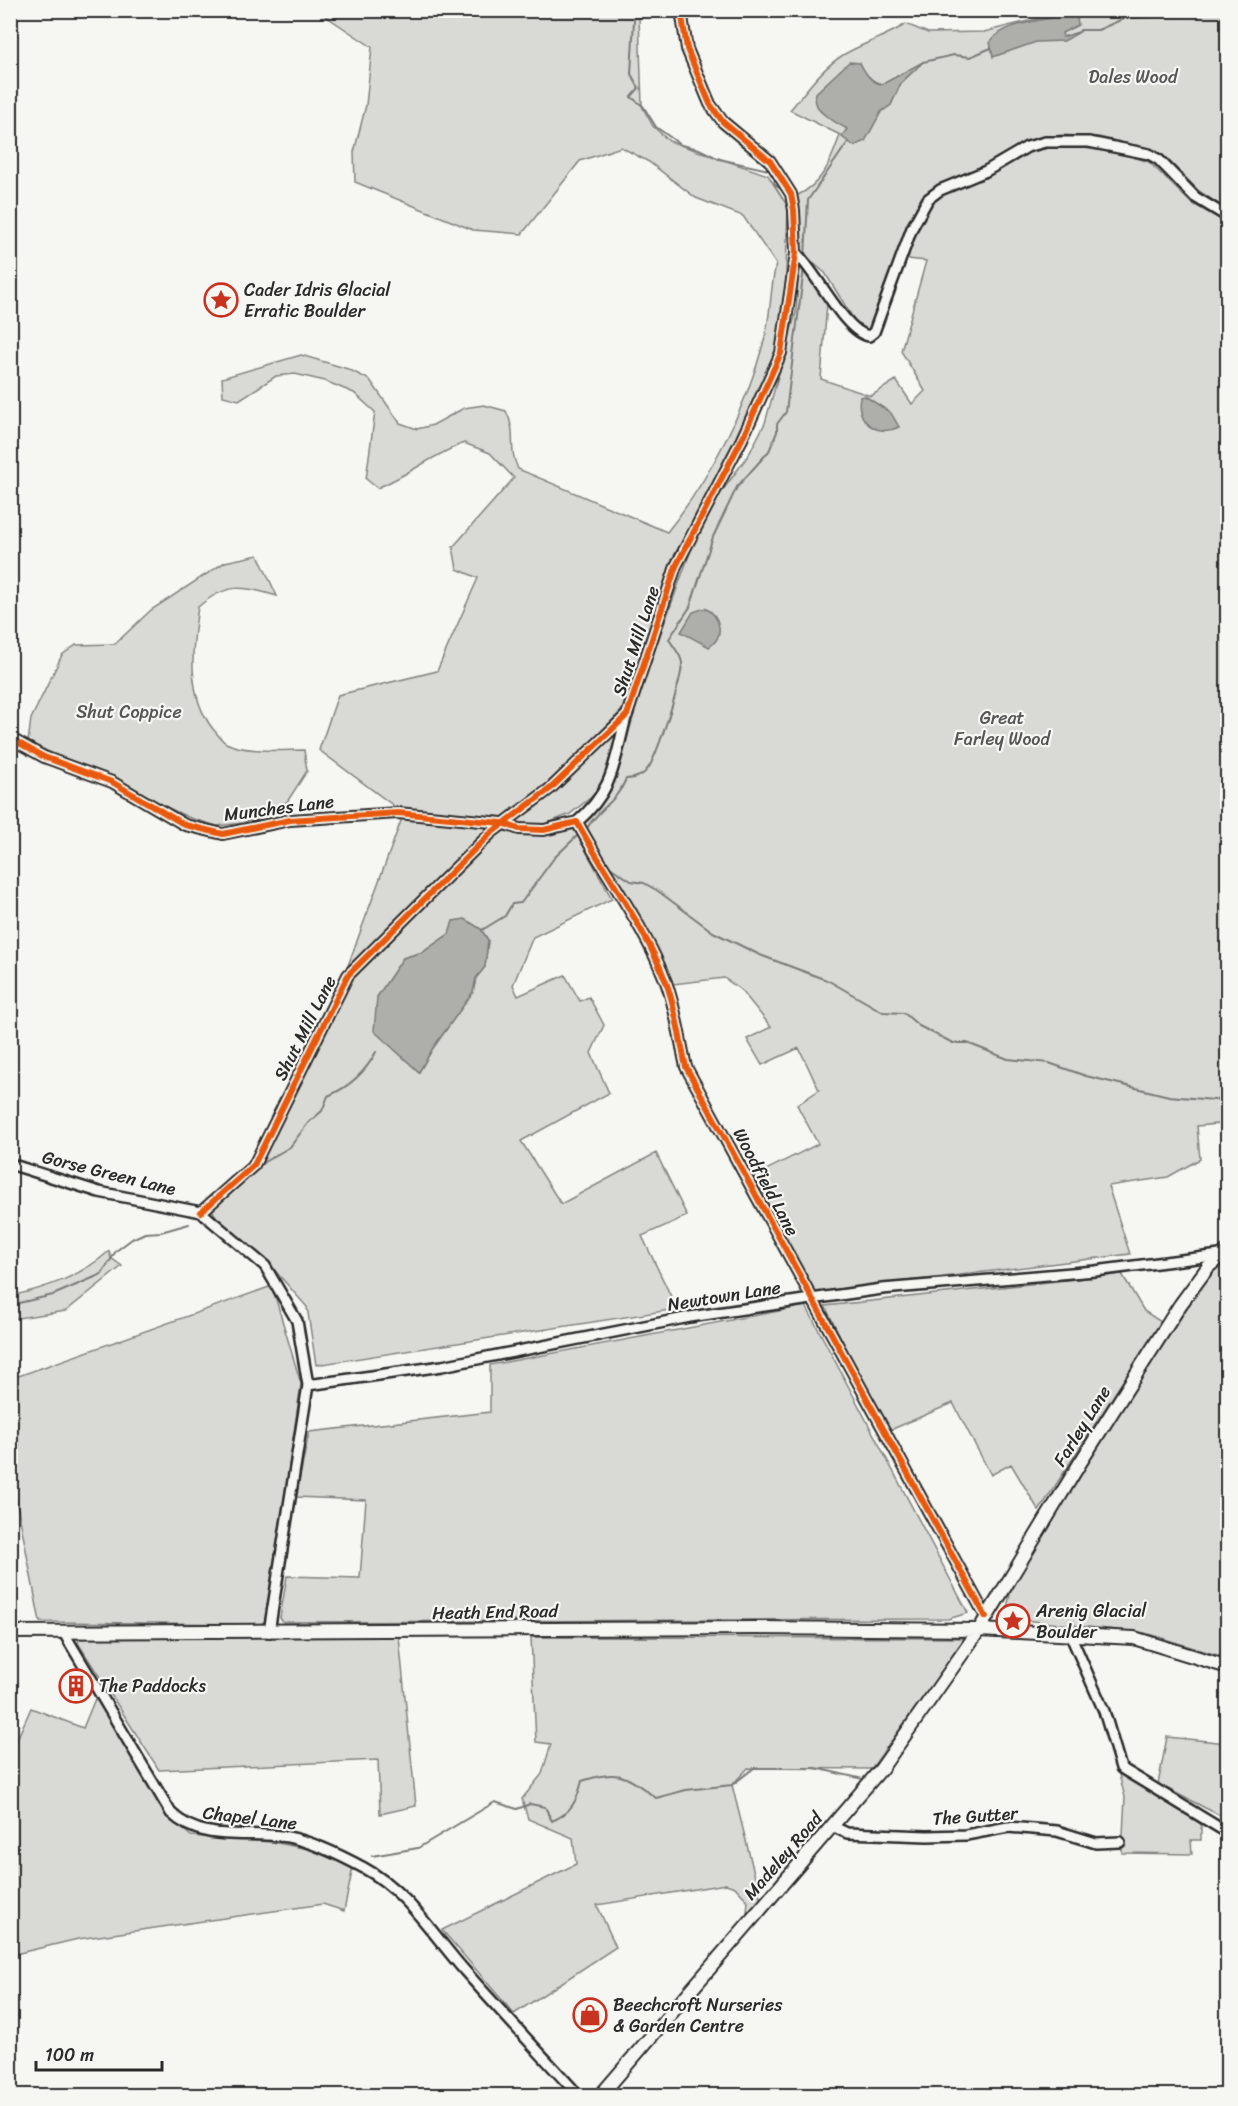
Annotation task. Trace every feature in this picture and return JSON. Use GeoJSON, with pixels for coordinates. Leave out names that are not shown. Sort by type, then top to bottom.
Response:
{"type":"FeatureCollection","features":[{"type":"Feature","properties":{"kind":"street","name":"Shut Mill Lane"},"geometry":{"type":"LineString","coordinates":[[201,1212],[254,1165],[348,975],[502,823],[551,788],[627,715],[676,566],[742,439],[781,353],[801,258],[791,194],[770,161],[723,122],[710,104],[687,49],[681,10]]}},
{"type":"Feature","properties":{"kind":"street"},"geometry":{"type":"LineString","coordinates":[[801,258],[848,322],[862,335],[871,335],[912,228],[928,199],[940,190],[986,171],[1026,147],[1044,142],[1089,142],[1149,154],[1159,160],[1195,197],[1227,217]]}},
{"type":"Feature","properties":{"kind":"street"},"geometry":{"type":"LineString","coordinates":[[502,823],[519,829],[544,830],[577,822],[591,810],[607,788],[627,715]]}},
{"type":"Feature","properties":{"kind":"street","name":"Munches Lane"},"geometry":{"type":"LineString","coordinates":[[10,738],[44,757],[112,782],[184,825],[223,834],[290,820],[398,813],[502,823]]}},
{"type":"Feature","properties":{"kind":"street","name":"Woodfield Lane"},"geometry":{"type":"LineString","coordinates":[[577,822],[596,858],[632,911],[666,983],[686,1067],[986,1617]]}},
{"type":"Feature","properties":{"kind":"street","name":"Gorse Green Lane"},"geometry":{"type":"LineString","coordinates":[[10,1164],[99,1192],[201,1212]]}},
{"type":"Feature","properties":{"kind":"street"},"geometry":{"type":"LineString","coordinates":[[201,1212],[266,1266],[297,1320],[308,1385],[269,1632]]}},
{"type":"Feature","properties":{"kind":"street","name":"Newtown Lane"},"geometry":{"type":"LineString","coordinates":[[308,1385],[442,1366],[690,1317],[811,1299],[882,1289],[1095,1271],[1224,1252]]}},
{"type":"Feature","properties":{"kind":"street","name":"Farley Lane"},"geometry":{"type":"LineString","coordinates":[[980,1630],[1180,1305],[1208,1267],[1224,1252]]}},
{"type":"Feature","properties":{"kind":"street","name":"Heath End Road"},"geometry":{"type":"LineString","coordinates":[[10,1632],[745,1628],[980,1630],[1134,1638],[1227,1667]]}},
{"type":"Feature","properties":{"kind":"street","name":"Madeley Road"},"geometry":{"type":"LineString","coordinates":[[600,2096],[881,1769],[980,1630]]}},
{"type":"Feature","properties":{"kind":"street","name":"Chapel Lane"},"geometry":{"type":"LineString","coordinates":[[64,1633],[171,1813],[179,1821],[206,1832],[291,1838],[325,1849],[371,1872],[420,1914],[464,1970],[579,2096]]}},
{"type":"Feature","properties":{"kind":"street"},"geometry":{"type":"LineString","coordinates":[[1070,1634],[1104,1711],[1120,1768],[1223,1830],[1227,1836]]}},
{"type":"Feature","properties":{"kind":"street","name":"The Gutter"},"geometry":{"type":"LineString","coordinates":[[832,1826],[847,1833],[927,1836],[966,1835],[1008,1827],[1057,1831],[1096,1843],[1120,1842]]}},
{"type":"Feature","properties":{"kind":"green space"},"geometry":{"type":"Polygon","coordinates":[[[318,11],[648,11],[639,17],[642,106],[653,126],[669,141],[768,175],[788,207],[784,332],[751,432],[707,497],[683,540],[623,709],[550,784],[504,817],[398,809],[319,750],[338,695],[437,671],[478,578],[457,569],[453,547],[514,478],[490,453],[464,443],[377,488],[366,479],[375,412],[354,393],[325,381],[295,374],[276,376],[239,400],[223,396],[222,378],[301,355],[348,369],[370,380],[400,423],[417,429],[433,425],[464,408],[484,405],[506,411],[510,419],[513,453],[518,469],[667,532],[712,465],[737,416],[766,332],[776,264],[743,216],[696,198],[649,162],[621,147],[580,161],[522,234],[473,230],[355,182],[354,152],[366,105],[372,47],[318,11]]]}},
{"type":"Feature","properties":{"kind":"green space","name":"Dales Wood"},"geometry":{"type":"Polygon","coordinates":[[[1068,11],[1144,11],[1161,17],[1194,15],[1204,11],[1227,11],[1227,210],[1198,190],[1168,160],[1154,150],[1099,137],[1061,135],[1028,141],[995,162],[930,191],[921,201],[897,253],[869,330],[863,329],[856,323],[825,273],[798,250],[800,230],[796,196],[813,185],[825,171],[840,135],[790,110],[814,81],[843,55],[906,24],[928,33],[984,32],[1068,11]],[[860,63],[817,93],[820,111],[847,129],[842,136],[856,144],[865,141],[881,112],[891,105],[901,83],[922,63],[883,84],[872,80],[860,63]]]}},
{"type":"Feature","properties":{"kind":"green space","name":"Great Farley Wood"},"geometry":{"type":"Polygon","coordinates":[[[1064,145],[1123,154],[1149,162],[1191,203],[1227,223],[1227,1123],[1197,1126],[1200,1159],[1168,1177],[1108,1186],[1130,1254],[813,1293],[754,1176],[818,1144],[797,1105],[819,1090],[799,1048],[762,1065],[747,1039],[771,1027],[742,991],[724,978],[673,984],[642,920],[577,819],[611,791],[647,671],[691,550],[712,505],[749,454],[765,423],[796,312],[799,263],[827,303],[821,379],[871,396],[896,380],[912,404],[925,391],[901,351],[926,261],[908,259],[922,216],[937,195],[1026,153],[1064,145]]]}},
{"type":"Feature","properties":{"kind":"green space","name":"Shut Coppice"},"geometry":{"type":"Polygon","coordinates":[[[258,555],[277,596],[236,588],[218,593],[198,607],[193,671],[198,701],[204,716],[226,743],[254,750],[304,750],[307,771],[287,802],[243,823],[217,826],[190,818],[28,742],[31,719],[62,655],[76,645],[115,644],[151,610],[225,562],[258,555]]]}},
{"type":"Feature","properties":{"kind":"green space"},"geometry":{"type":"Polygon","coordinates":[[[621,725],[605,786],[570,814],[538,827],[515,821],[555,790],[621,725]]]}},
{"type":"Feature","properties":{"kind":"green space"},"geometry":{"type":"Polygon","coordinates":[[[402,818],[493,825],[346,971],[402,818]]]}},
{"type":"Feature","properties":{"kind":"green space"},"geometry":{"type":"Polygon","coordinates":[[[574,829],[612,899],[533,937],[513,985],[518,996],[565,975],[580,1001],[589,997],[604,1025],[591,1053],[609,1093],[521,1141],[561,1204],[656,1153],[687,1216],[642,1236],[677,1309],[316,1365],[307,1307],[263,1257],[217,1218],[211,1208],[257,1164],[294,1083],[353,979],[501,831],[546,835],[574,829]],[[481,929],[449,934],[423,952],[403,958],[377,997],[419,1072],[433,1048],[473,992],[476,978],[485,967],[488,940],[481,929]]]}},
{"type":"Feature","properties":{"kind":"green space"},"geometry":{"type":"Polygon","coordinates":[[[109,1251],[111,1258],[122,1266],[66,1311],[11,1319],[11,1296],[63,1280],[87,1267],[109,1251]]]}},
{"type":"Feature","properties":{"kind":"green space"},"geometry":{"type":"Polygon","coordinates":[[[1227,1262],[1227,1658],[1145,1633],[1014,1619],[1007,1608],[1011,1590],[1071,1488],[1202,1285],[1215,1270],[1227,1262]]]}},
{"type":"Feature","properties":{"kind":"green space"},"geometry":{"type":"Polygon","coordinates":[[[1122,1274],[1144,1311],[1161,1322],[1039,1511],[1011,1464],[991,1475],[953,1403],[888,1431],[825,1306],[1122,1274]]]}},
{"type":"Feature","properties":{"kind":"green space"},"geometry":{"type":"Polygon","coordinates":[[[272,1286],[301,1384],[267,1619],[261,1624],[40,1622],[11,1473],[10,1379],[272,1286]]]}},
{"type":"Feature","properties":{"kind":"green space"},"geometry":{"type":"Polygon","coordinates":[[[806,1306],[968,1613],[948,1619],[283,1622],[280,1618],[287,1576],[360,1578],[366,1500],[296,1497],[309,1432],[490,1412],[490,1365],[806,1306]]]}},
{"type":"Feature","properties":{"kind":"green space"},"geometry":{"type":"Polygon","coordinates":[[[399,1637],[416,1806],[380,1814],[378,1760],[159,1770],[78,1643],[79,1638],[399,1637]]]}},
{"type":"Feature","properties":{"kind":"green space"},"geometry":{"type":"Polygon","coordinates":[[[531,1637],[966,1638],[871,1769],[748,1768],[732,1785],[761,1901],[747,1912],[748,1901],[735,1887],[726,1884],[597,1905],[616,1947],[514,2014],[442,1930],[576,1864],[573,1838],[528,1819],[522,1799],[542,1774],[551,1744],[536,1742],[531,1637]]]}},
{"type":"Feature","properties":{"kind":"green space"},"geometry":{"type":"Polygon","coordinates":[[[97,1694],[170,1818],[191,1836],[272,1842],[313,1850],[353,1867],[344,1911],[323,1904],[78,1939],[11,1955],[11,1764],[14,1746],[31,1708],[83,1728],[97,1694]]]}},
{"type":"Feature","properties":{"kind":"green space"},"geometry":{"type":"Polygon","coordinates":[[[1167,1737],[1227,1743],[1228,1815],[1225,1818],[1158,1784],[1167,1737]]]}},
{"type":"Feature","properties":{"kind":"green space"},"geometry":{"type":"Polygon","coordinates":[[[1118,1771],[1201,1824],[1201,1840],[1191,1840],[1192,1854],[1122,1853],[1125,1797],[1118,1771]]]}},
{"type":"Feature","properties":{"kind":"shaded area"},"geometry":{"type":"Polygon","coordinates":[[[1070,13],[1077,17],[1078,25],[1062,33],[1063,37],[1081,31],[1064,41],[1036,42],[993,57],[990,42],[1006,29],[1070,13]]]}},
{"type":"Feature","properties":{"kind":"shaded area"},"geometry":{"type":"Polygon","coordinates":[[[849,62],[860,63],[872,80],[883,84],[923,62],[901,83],[891,105],[881,112],[865,141],[854,146],[842,137],[847,129],[824,115],[815,100],[816,93],[849,62]]]}},
{"type":"Feature","properties":{"kind":"shaded area"},"geometry":{"type":"Polygon","coordinates":[[[865,396],[891,413],[899,427],[883,430],[869,425],[864,420],[859,406],[860,397],[865,396]]]}},
{"type":"Feature","properties":{"kind":"shaded area"},"geometry":{"type":"Polygon","coordinates":[[[705,608],[715,616],[719,627],[717,638],[709,647],[681,632],[693,612],[705,608]]]}},
{"type":"Feature","properties":{"kind":"shaded area"},"geometry":{"type":"Polygon","coordinates":[[[465,919],[481,929],[488,940],[485,967],[476,978],[473,992],[433,1048],[419,1072],[374,1031],[377,997],[403,958],[423,952],[449,934],[453,921],[465,919]]]}},
{"type":"Feature","properties":{"kind":"waterway"},"geometry":{"type":"LineString","coordinates":[[638,10],[634,20],[631,74],[639,88],[631,97],[643,106],[656,127],[681,145],[699,149],[719,159],[773,171]]}},
{"type":"Feature","properties":{"kind":"waterway"},"geometry":{"type":"LineString","coordinates":[[1080,30],[1098,30],[1125,18],[1151,17],[1176,10]]}},
{"type":"Feature","properties":{"kind":"waterway"},"geometry":{"type":"LineString","coordinates":[[923,62],[954,55],[970,57],[991,48]]}},
{"type":"Feature","properties":{"kind":"waterway"},"geometry":{"type":"LineString","coordinates":[[805,257],[808,200],[848,142]]}},
{"type":"Feature","properties":{"kind":"waterway"},"geometry":{"type":"LineString","coordinates":[[776,175],[774,184],[785,192]]}},
{"type":"Feature","properties":{"kind":"waterway"},"geometry":{"type":"LineString","coordinates":[[587,828],[618,793],[626,779],[639,776],[647,770],[658,747],[674,699],[682,663],[669,639],[690,607],[713,537],[737,487],[769,451],[777,432],[777,424],[786,412],[804,268]]}},
{"type":"Feature","properties":{"kind":"waterway"},"geometry":{"type":"LineString","coordinates":[[482,930],[505,916],[512,904],[521,903],[554,858],[578,835]]}},
{"type":"Feature","properties":{"kind":"waterway"},"geometry":{"type":"LineString","coordinates":[[610,867],[631,881],[644,883],[658,891],[713,932],[760,955],[829,981],[883,1012],[904,1013],[919,1026],[953,1043],[967,1043],[1008,1059],[1049,1063],[1086,1076],[1169,1096],[1214,1100],[1228,1098]]}},
{"type":"Feature","properties":{"kind":"waterway"},"geometry":{"type":"LineString","coordinates":[[210,1212],[264,1162],[290,1147],[308,1123],[322,1111],[328,1096],[356,1078],[376,1052]]}},
{"type":"Feature","properties":{"kind":"waterway"},"geometry":{"type":"LineString","coordinates":[[10,1305],[53,1295],[102,1274],[116,1251],[145,1233],[161,1232],[189,1224]]}},
{"type":"Feature","properties":{"kind":"waterway"},"geometry":{"type":"LineString","coordinates":[[372,1856],[418,1848],[495,1802],[517,1809],[530,1804],[545,1807],[552,1821],[569,1810],[578,1795],[582,1781],[605,1775],[622,1776],[656,1798],[686,1790],[732,1785],[754,1768],[815,1768],[863,1779]]}},
{"type":"Feature","properties":{"kind":"cycle path"},"geometry":{"type":"LineString","coordinates":[[201,1212],[254,1165],[348,975],[491,833],[551,788],[627,715],[676,566],[742,439],[781,353],[796,253],[791,194],[770,161],[723,122],[710,104],[687,49],[681,10]]}},
{"type":"Feature","properties":{"kind":"cycle path"},"geometry":{"type":"LineString","coordinates":[[10,738],[44,757],[112,782],[185,825],[223,834],[290,820],[398,813],[502,823],[519,829],[544,830],[577,822],[657,961],[672,1003],[686,1067],[986,1617]]}},
{"type":"Feature","properties":{"kind":"place","name":"Cader Idris Glacial Erratic Boulder"},"geometry":{"type":"Point","coordinates":[221,300]}},
{"type":"Feature","properties":{"kind":"place","name":"Arenig Glacial Boulder"},"geometry":{"type":"Point","coordinates":[1013,1621]}},
{"type":"Feature","properties":{"kind":"place","name":"The Paddocks"},"geometry":{"type":"Point","coordinates":[76,1686]}},
{"type":"Feature","properties":{"kind":"place","name":"Beechcroft Nurseries & Garden Centre"},"geometry":{"type":"Point","coordinates":[590,2015]}}]}
